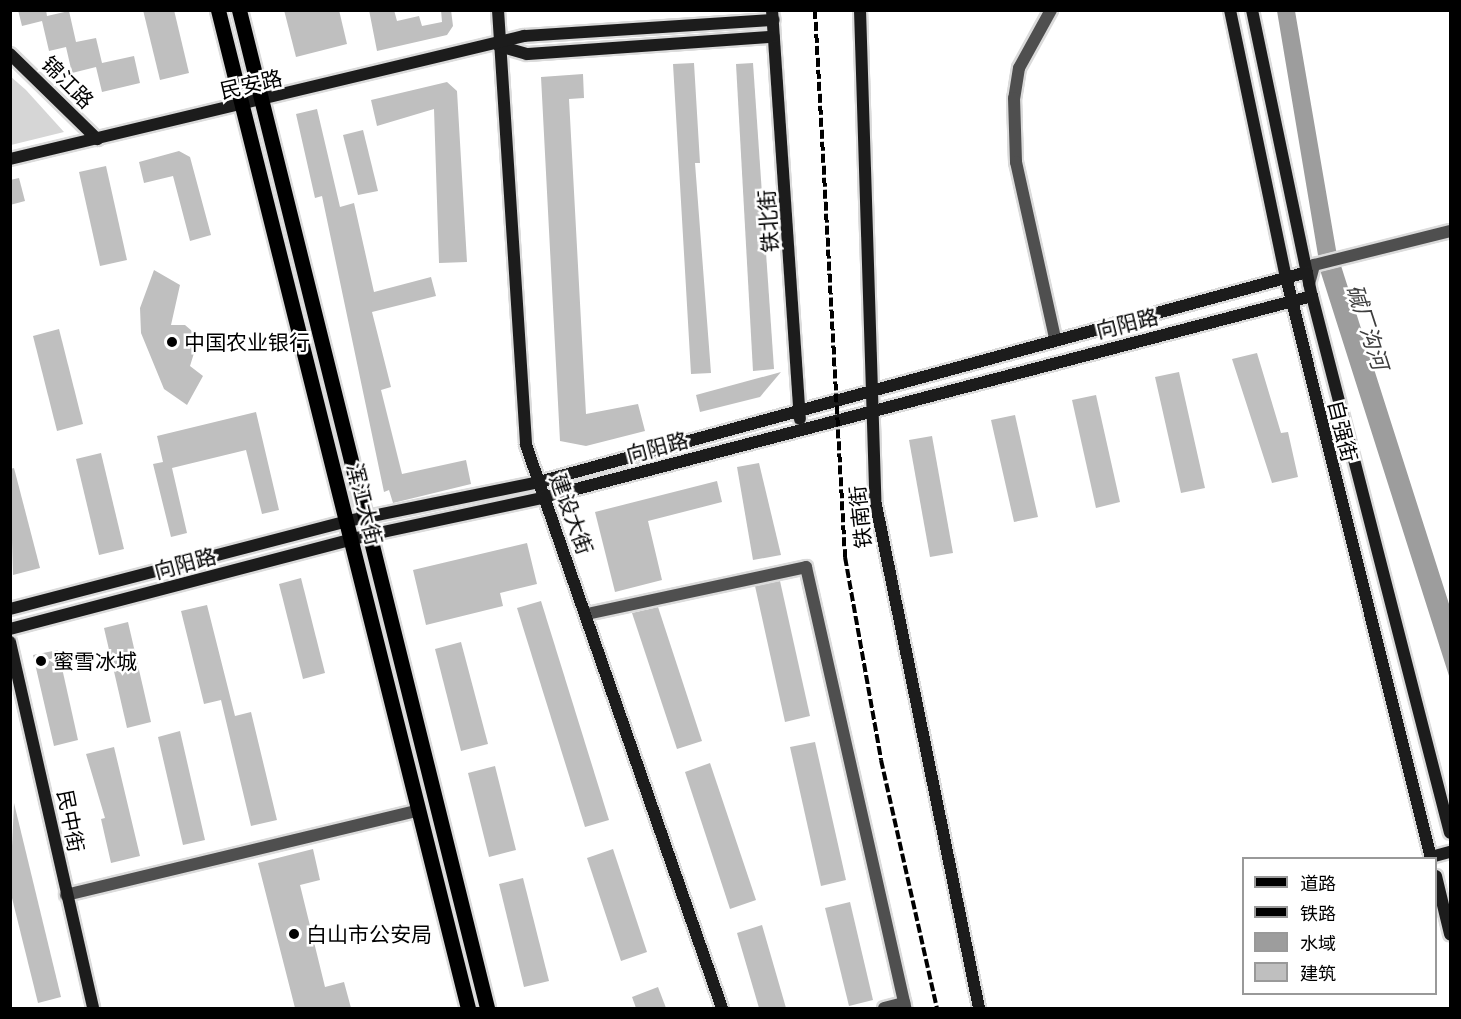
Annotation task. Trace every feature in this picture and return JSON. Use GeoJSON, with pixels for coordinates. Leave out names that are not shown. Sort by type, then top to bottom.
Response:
{"type":"FeatureCollection","features":[{"type":"Feature","properties":{"kind":"main road","name":"浑江大街"},"geometry":{"type":"LineString","coordinates":[[218,10],[348,521],[468,1008]]}},
{"type":"Feature","properties":{"kind":"main road","name":"浑江大街"},"geometry":{"type":"LineString","coordinates":[[240,10],[487,1008]]}},
{"type":"Feature","properties":{"kind":"main road","name":"建设大街"},"geometry":{"type":"LineString","coordinates":[[498,10],[526,445],[587,614],[722,1008]]}},
{"type":"Feature","properties":{"kind":"main road","name":"铁南街"},"geometry":{"type":"LineString","coordinates":[[860,10],[875,500],[890,594],[979,1008]]}},
{"type":"Feature","properties":{"kind":"main road","name":"自强街"},"geometry":{"type":"LineString","coordinates":[[1230,10],[1286,277],[1431,857]]}},
{"type":"Feature","properties":{"kind":"main road","name":"自强街"},"geometry":{"type":"LineString","coordinates":[[1252,10],[1311,279],[1450,833]]}},
{"type":"Feature","properties":{"kind":"main road","name":"民安路"},"geometry":{"type":"LineString","coordinates":[[10,159],[499,46],[524,36],[772,15]]}},
{"type":"Feature","properties":{"kind":"main road","name":"铁北街"},"geometry":{"type":"LineString","coordinates":[[772,15],[802,429]]}},
{"type":"Feature","properties":{"kind":"main road","name":"民安路"},"geometry":{"type":"LineString","coordinates":[[499,46],[527,54],[773,37]]}},
{"type":"Feature","properties":{"kind":"main road","name":"锦江路"},"geometry":{"type":"LineString","coordinates":[[10,54],[97,139]]}},
{"type":"Feature","properties":{"kind":"main road","name":"向阳路"},"geometry":{"type":"LineString","coordinates":[[10,629],[352,540],[368,527],[799,412],[872,389],[1055,338],[1286,277],[1311,279]]}},
{"type":"Feature","properties":{"kind":"main road","name":"向阳路"},"geometry":{"type":"LineString","coordinates":[[10,609],[348,521],[368,527],[546,497],[802,429],[871,407],[1293,301],[1311,279]]}},
{"type":"Feature","properties":{"kind":"main road","name":"民中街"},"geometry":{"type":"LineString","coordinates":[[10,642],[93,1008]]}},
{"type":"Feature","properties":{"kind":"main road"},"geometry":{"type":"LineString","coordinates":[[1431,857],[1450,852]]}},
{"type":"Feature","properties":{"kind":"main road"},"geometry":{"type":"LineString","coordinates":[[1437,880],[1450,934]]}},
{"type":"Feature","properties":{"kind":"street"},"geometry":{"type":"LineString","coordinates":[[1051,10],[1019,68],[1014,98],[1016,162],[1055,338]]}},
{"type":"Feature","properties":{"kind":"street"},"geometry":{"type":"LineString","coordinates":[[1311,279],[1343,259],[1450,231]]}},
{"type":"Feature","properties":{"kind":"street"},"geometry":{"type":"LineString","coordinates":[[587,614],[806,567],[904,1006],[884,1008]]}},
{"type":"Feature","properties":{"kind":"street"},"geometry":{"type":"LineString","coordinates":[[66,895],[419,810]]}},
{"type":"Feature","properties":{"kind":"shaded area"},"geometry":{"type":"Polygon","coordinates":[[[10,76],[26,90],[64,132],[11,145],[10,76]]]}},
{"type":"Feature","properties":{"kind":"water","name":"碱厂沟河"},"geometry":{"type":"Polygon","coordinates":[[[1277,11],[1295,11],[1336,250],[1450,607],[1450,679],[1321,273],[1277,11]]]}},
{"type":"Feature","properties":{"kind":"building"},"geometry":{"type":"Polygon","coordinates":[[[18,10],[46,10],[47,16],[69,11],[76,42],[96,38],[102,63],[134,56],[140,83],[102,92],[96,67],[72,73],[66,47],[49,51],[42,21],[22,26],[18,10]]]}},
{"type":"Feature","properties":{"kind":"building"},"geometry":{"type":"Polygon","coordinates":[[[143,10],[174,10],[189,73],[160,80],[143,10]]]}},
{"type":"Feature","properties":{"kind":"building"},"geometry":{"type":"Polygon","coordinates":[[[284,10],[339,10],[347,44],[296,57],[284,10]]]}},
{"type":"Feature","properties":{"kind":"building"},"geometry":{"type":"Polygon","coordinates":[[[369,10],[394,10],[397,21],[419,16],[422,26],[442,22],[441,10],[451,10],[453,26],[447,35],[377,51],[369,10]]]}},
{"type":"Feature","properties":{"kind":"building"},"geometry":{"type":"Polygon","coordinates":[[[694,63],[700,163],[695,163],[711,373],[691,374],[673,64],[694,63]]]}},
{"type":"Feature","properties":{"kind":"building"},"geometry":{"type":"Polygon","coordinates":[[[753,63],[774,369],[753,371],[736,64],[753,63]]]}},
{"type":"Feature","properties":{"kind":"building"},"geometry":{"type":"Polygon","coordinates":[[[583,74],[584,98],[569,99],[586,414],[638,404],[645,431],[586,446],[560,441],[541,77],[583,74]]]}},
{"type":"Feature","properties":{"kind":"building"},"geometry":{"type":"Polygon","coordinates":[[[447,82],[457,91],[467,262],[439,263],[434,109],[377,126],[371,100],[447,82]]]}},
{"type":"Feature","properties":{"kind":"building"},"geometry":{"type":"Polygon","coordinates":[[[317,109],[340,207],[354,203],[374,292],[431,277],[436,296],[372,312],[391,387],[381,390],[402,474],[466,460],[471,484],[393,503],[389,490],[384,492],[322,196],[315,198],[296,114],[317,109]]]}},
{"type":"Feature","properties":{"kind":"building"},"geometry":{"type":"Polygon","coordinates":[[[363,130],[378,191],[358,195],[343,135],[363,130]]]}},
{"type":"Feature","properties":{"kind":"building"},"geometry":{"type":"Polygon","coordinates":[[[179,151],[190,157],[211,235],[190,241],[173,176],[144,183],[139,162],[179,151]]]}},
{"type":"Feature","properties":{"kind":"building"},"geometry":{"type":"Polygon","coordinates":[[[106,166],[127,260],[100,266],[79,172],[106,166]]]}},
{"type":"Feature","properties":{"kind":"building"},"geometry":{"type":"Polygon","coordinates":[[[19,178],[25,201],[10,205],[10,180],[19,178]]]}},
{"type":"Feature","properties":{"kind":"building","name":"中国农业银行"},"geometry":{"type":"Polygon","coordinates":[[[154,270],[180,285],[171,325],[185,325],[199,337],[190,366],[203,376],[187,405],[164,389],[141,333],[140,308],[154,270]]]}},
{"type":"Feature","properties":{"kind":"building"},"geometry":{"type":"Polygon","coordinates":[[[59,329],[83,424],[57,431],[33,336],[59,329]]]}},
{"type":"Feature","properties":{"kind":"building"},"geometry":{"type":"Polygon","coordinates":[[[1257,353],[1281,433],[1288,432],[1298,477],[1272,483],[1232,359],[1257,353]]]}},
{"type":"Feature","properties":{"kind":"building"},"geometry":{"type":"Polygon","coordinates":[[[781,372],[760,397],[700,412],[696,395],[781,372]]]}},
{"type":"Feature","properties":{"kind":"building"},"geometry":{"type":"Polygon","coordinates":[[[1179,372],[1205,488],[1181,493],[1155,377],[1179,372]]]}},
{"type":"Feature","properties":{"kind":"building"},"geometry":{"type":"Polygon","coordinates":[[[1096,395],[1120,502],[1096,508],[1072,400],[1096,395]]]}},
{"type":"Feature","properties":{"kind":"building"},"geometry":{"type":"Polygon","coordinates":[[[256,412],[279,510],[262,514],[246,450],[172,468],[187,533],[171,537],[153,464],[163,462],[157,436],[256,412]]]}},
{"type":"Feature","properties":{"kind":"building"},"geometry":{"type":"Polygon","coordinates":[[[1015,415],[1038,517],[1014,522],[991,420],[1015,415]]]}},
{"type":"Feature","properties":{"kind":"building"},"geometry":{"type":"Polygon","coordinates":[[[932,436],[953,553],[930,557],[909,440],[932,436]]]}},
{"type":"Feature","properties":{"kind":"building"},"geometry":{"type":"Polygon","coordinates":[[[101,453],[124,549],[99,555],[76,459],[101,453]]]}},
{"type":"Feature","properties":{"kind":"building"},"geometry":{"type":"Polygon","coordinates":[[[759,463],[781,555],[753,560],[737,467],[759,463]]]}},
{"type":"Feature","properties":{"kind":"building"},"geometry":{"type":"Polygon","coordinates":[[[14,468],[40,568],[13,575],[10,469],[14,468]]]}},
{"type":"Feature","properties":{"kind":"building"},"geometry":{"type":"Polygon","coordinates":[[[717,481],[722,502],[648,521],[662,580],[615,592],[595,512],[717,481]]]}},
{"type":"Feature","properties":{"kind":"building"},"geometry":{"type":"Polygon","coordinates":[[[527,543],[537,584],[500,593],[503,606],[426,625],[413,570],[527,543]]]}},
{"type":"Feature","properties":{"kind":"building"},"geometry":{"type":"Polygon","coordinates":[[[301,578],[325,673],[303,679],[279,584],[301,578]]]}},
{"type":"Feature","properties":{"kind":"building"},"geometry":{"type":"Polygon","coordinates":[[[780,581],[810,716],[785,722],[755,586],[780,581]]]}},
{"type":"Feature","properties":{"kind":"building"},"geometry":{"type":"Polygon","coordinates":[[[541,601],[609,820],[585,827],[517,608],[541,601]]]}},
{"type":"Feature","properties":{"kind":"building"},"geometry":{"type":"Polygon","coordinates":[[[207,605],[235,716],[251,712],[277,820],[251,826],[221,700],[204,704],[181,611],[207,605]]]}},
{"type":"Feature","properties":{"kind":"building"},"geometry":{"type":"Polygon","coordinates":[[[658,607],[702,741],[677,749],[632,613],[658,607]]]}},
{"type":"Feature","properties":{"kind":"building"},"geometry":{"type":"Polygon","coordinates":[[[128,622],[151,722],[127,728],[104,628],[128,622]]]}},
{"type":"Feature","properties":{"kind":"building"},"geometry":{"type":"Polygon","coordinates":[[[461,642],[488,744],[461,751],[435,649],[461,642]]]}},
{"type":"Feature","properties":{"kind":"building"},"geometry":{"type":"Polygon","coordinates":[[[58,650],[78,740],[54,746],[33,655],[58,650]]]}},
{"type":"Feature","properties":{"kind":"building"},"geometry":{"type":"Polygon","coordinates":[[[180,731],[205,840],[183,845],[158,737],[180,731]]]}},
{"type":"Feature","properties":{"kind":"building"},"geometry":{"type":"Polygon","coordinates":[[[815,742],[846,880],[821,886],[790,747],[815,742]]]}},
{"type":"Feature","properties":{"kind":"building"},"geometry":{"type":"Polygon","coordinates":[[[114,747],[140,856],[111,863],[101,819],[105,818],[86,754],[114,747]]]}},
{"type":"Feature","properties":{"kind":"building"},"geometry":{"type":"Polygon","coordinates":[[[710,763],[756,900],[730,909],[685,772],[710,763]]]}},
{"type":"Feature","properties":{"kind":"building"},"geometry":{"type":"Polygon","coordinates":[[[495,766],[516,850],[489,857],[468,773],[495,766]]]}},
{"type":"Feature","properties":{"kind":"building"},"geometry":{"type":"Polygon","coordinates":[[[14,803],[61,997],[38,1003],[10,890],[14,803]]]}},
{"type":"Feature","properties":{"kind":"building","name":"白山市公安局"},"geometry":{"type":"Polygon","coordinates":[[[313,849],[320,880],[300,885],[325,987],[344,982],[351,1008],[295,1008],[258,863],[313,849]]]}},
{"type":"Feature","properties":{"kind":"building"},"geometry":{"type":"Polygon","coordinates":[[[613,849],[647,952],[621,961],[587,858],[613,849]]]}},
{"type":"Feature","properties":{"kind":"building"},"geometry":{"type":"Polygon","coordinates":[[[523,878],[549,981],[524,987],[499,884],[523,878]]]}},
{"type":"Feature","properties":{"kind":"building"},"geometry":{"type":"Polygon","coordinates":[[[850,902],[873,1000],[849,1006],[825,908],[850,902]]]}},
{"type":"Feature","properties":{"kind":"building"},"geometry":{"type":"Polygon","coordinates":[[[762,925],[786,1008],[759,1008],[737,933],[762,925]]]}},
{"type":"Feature","properties":{"kind":"building"},"geometry":{"type":"Polygon","coordinates":[[[658,987],[666,1008],[636,1008],[632,997],[658,987]]]}},
{"type":"Feature","properties":{"kind":"railway"},"geometry":{"type":"LineString","coordinates":[[815,10],[845,557],[881,760],[937,1008]]}},
{"type":"Feature","properties":{"kind":"place","name":"中国农业银行"},"geometry":{"type":"Point","coordinates":[172,342]}},
{"type":"Feature","properties":{"kind":"place","name":"蜜雪冰城"},"geometry":{"type":"Point","coordinates":[41,661]}},
{"type":"Feature","properties":{"kind":"place","name":"白山市公安局"},"geometry":{"type":"Point","coordinates":[294,934]}}]}
